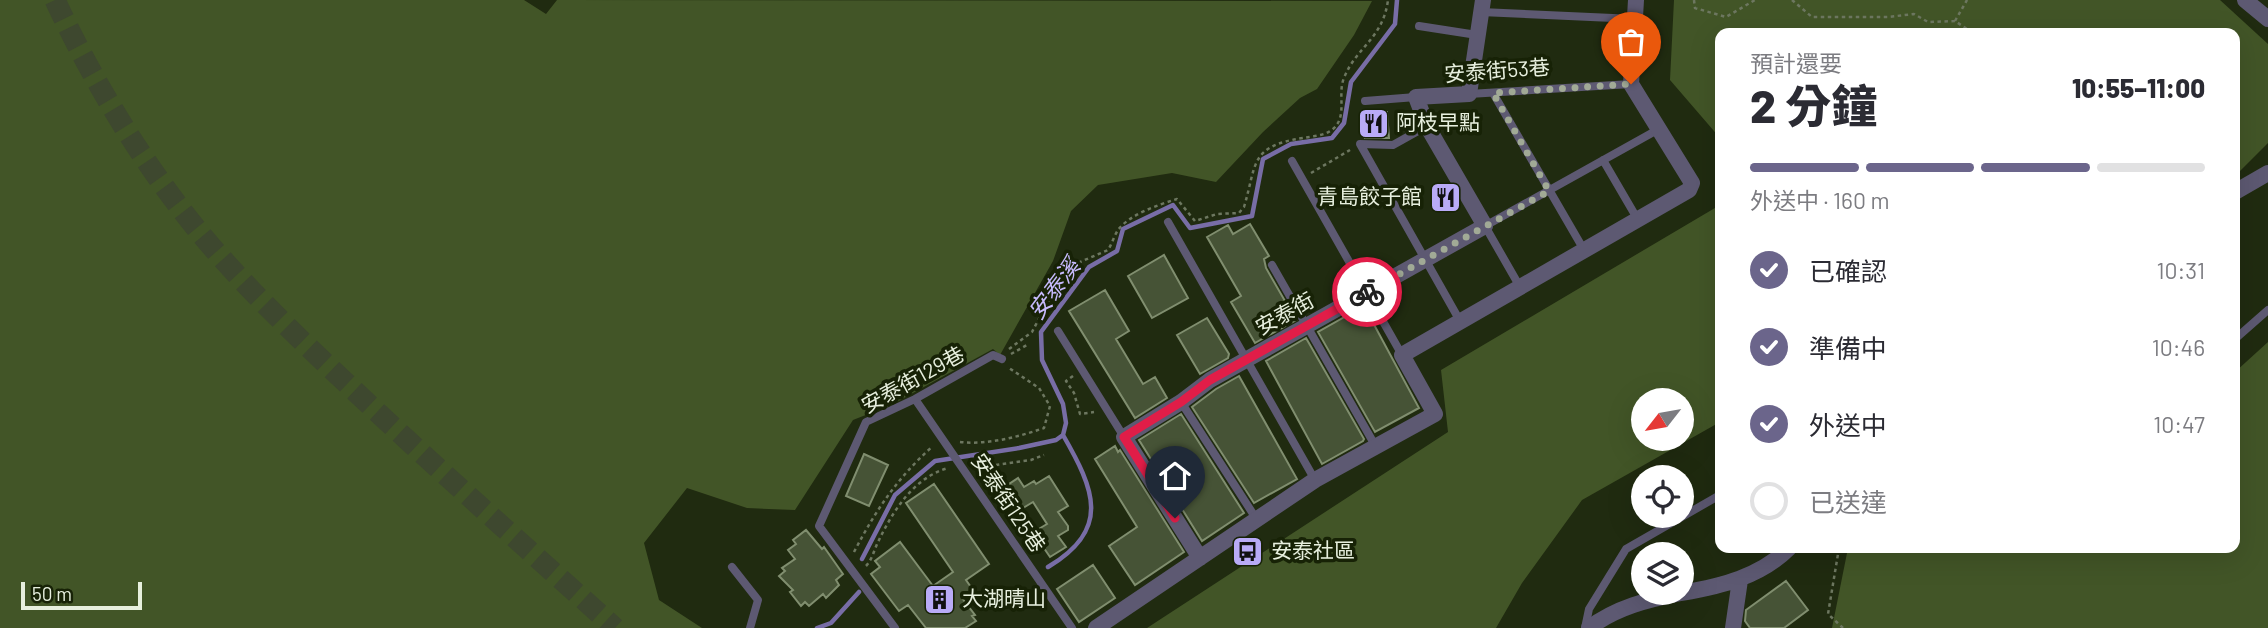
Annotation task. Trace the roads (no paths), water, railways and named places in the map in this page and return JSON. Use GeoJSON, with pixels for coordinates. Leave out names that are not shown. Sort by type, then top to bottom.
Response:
{"type":"FeatureCollection","features":[{"type":"Feature","properties":{"kind":"street"},"geometry":{"type":"LineString","coordinates":[[1096,628],[1315,480],[1435,414],[1402,355],[1689,190],[1692,183],[1631,84],[1636,0]]}},
{"type":"Feature","properties":{"kind":"street"},"geometry":{"type":"LineString","coordinates":[[2245,0],[2268,19]]}},
{"type":"Feature","properties":{"kind":"street"},"geometry":{"type":"LineString","coordinates":[[1469,94],[1482,6]]}},
{"type":"Feature","properties":{"kind":"street","name":"安泰街53巷"},"geometry":{"type":"LineString","coordinates":[[1416,97],[1469,94]]}},
{"type":"Feature","properties":{"kind":"street"},"geometry":{"type":"LineString","coordinates":[[1416,97],[1427,126],[1485,226]]}},
{"type":"Feature","properties":{"kind":"street"},"geometry":{"type":"LineString","coordinates":[[2240,189],[2268,173]]}},
{"type":"Feature","properties":{"kind":"street","name":"安泰街"},"geometry":{"type":"LineString","coordinates":[[1124,437],[1181,402],[1210,380],[1485,226]]}},
{"type":"Feature","properties":{"kind":"street"},"geometry":{"type":"LineString","coordinates":[[1124,437],[1200,558]]}},
{"type":"Feature","properties":{"kind":"street"},"geometry":{"type":"LineString","coordinates":[[1694,590],[1740,580],[1763,568],[1782,553]]}},
{"type":"Feature","properties":{"kind":"street"},"geometry":{"type":"LineString","coordinates":[[1733,628],[1740,580]]}},
{"type":"Feature","properties":{"kind":"street"},"geometry":{"type":"LineString","coordinates":[[1587,628],[1608,614],[1632,605]]}},
{"type":"Feature","properties":{"kind":"lane"},"geometry":{"type":"LineString","coordinates":[[1482,6],[1635,19]]}},
{"type":"Feature","properties":{"kind":"lane"},"geometry":{"type":"LineString","coordinates":[[1419,26],[1477,35]]}},
{"type":"Feature","properties":{"kind":"lane","name":"安泰街53巷"},"geometry":{"type":"LineString","coordinates":[[1469,94],[1631,84]]}},
{"type":"Feature","properties":{"kind":"lane"},"geometry":{"type":"LineString","coordinates":[[1493,93],[1584,250]]}},
{"type":"Feature","properties":{"kind":"lane","name":"安泰街53巷"},"geometry":{"type":"LineString","coordinates":[[1365,101],[1416,97]]}},
{"type":"Feature","properties":{"kind":"lane"},"geometry":{"type":"LineString","coordinates":[[1427,126],[1393,145],[1360,144],[1460,321]]}},
{"type":"Feature","properties":{"kind":"lane","name":"安泰街"},"geometry":{"type":"LineString","coordinates":[[1485,226],[1659,129]]}},
{"type":"Feature","properties":{"kind":"lane"},"geometry":{"type":"LineString","coordinates":[[1603,160],[1638,219]]}},
{"type":"Feature","properties":{"kind":"lane"},"geometry":{"type":"LineString","coordinates":[[1292,161],[1402,355]]}},
{"type":"Feature","properties":{"kind":"lane"},"geometry":{"type":"LineString","coordinates":[[1168,222],[1315,480]]}},
{"type":"Feature","properties":{"kind":"lane"},"geometry":{"type":"LineString","coordinates":[[1485,226],[1520,287]]}},
{"type":"Feature","properties":{"kind":"lane"},"geometry":{"type":"LineString","coordinates":[[1272,265],[1376,447]]}},
{"type":"Feature","properties":{"kind":"lane"},"geometry":{"type":"LineString","coordinates":[[2240,335],[2268,310]]}},
{"type":"Feature","properties":{"kind":"lane"},"geometry":{"type":"LineString","coordinates":[[1058,331],[1124,437]]}},
{"type":"Feature","properties":{"kind":"lane","name":"安泰街129巷"},"geometry":{"type":"LineString","coordinates":[[895,628],[819,526],[866,422],[915,399],[993,355],[1002,359]]}},
{"type":"Feature","properties":{"kind":"lane","name":"安泰街125巷"},"geometry":{"type":"LineString","coordinates":[[915,399],[1072,628]]}},
{"type":"Feature","properties":{"kind":"lane"},"geometry":{"type":"LineString","coordinates":[[1181,402],[1256,520]]}},
{"type":"Feature","properties":{"kind":"lane"},"geometry":{"type":"LineString","coordinates":[[1587,628],[1589,609],[1626,549],[1715,498]]}},
{"type":"Feature","properties":{"kind":"lane"},"geometry":{"type":"LineString","coordinates":[[732,567],[758,600],[750,628]]}},
{"type":"Feature","properties":{"kind":"waterway","name":"安泰溪"},"geometry":{"type":"LineString","coordinates":[[862,559],[895,495],[935,461],[1019,448],[1056,440],[1063,435],[1066,423],[1063,404],[1042,360],[1041,332],[1089,267],[1117,251],[1123,229],[1173,205],[1190,228],[1252,216],[1263,159],[1291,144],[1332,138],[1344,123],[1351,82],[1395,24],[1397,0]]}},
{"type":"Feature","properties":{"kind":"waterway"},"geometry":{"type":"LineString","coordinates":[[1048,567],[1068,553],[1082,538],[1089,523],[1091,507],[1083,473],[1063,435]]}},
{"type":"Feature","properties":{"kind":"waterway","name":"安泰溪"},"geometry":{"type":"LineString","coordinates":[[817,628],[831,623],[859,592]]}},
{"type":"Feature","properties":{"kind":"tunnel"},"geometry":{"type":"LineString","coordinates":[[55,0],[88,65],[125,128],[166,189],[211,246],[284,323],[360,396],[615,628]]}},
{"type":"Feature","properties":{"kind":"place","name":"阿枝早點"},"geometry":{"type":"Point","coordinates":[1373,123]}},
{"type":"Feature","properties":{"kind":"place","name":"青島餃子館"},"geometry":{"type":"Point","coordinates":[1445,197]}},
{"type":"Feature","properties":{"kind":"place","name":"安泰社區"},"geometry":{"type":"Point","coordinates":[1248,551]}},
{"type":"Feature","properties":{"kind":"place","name":"大湖晴山"},"geometry":{"type":"Point","coordinates":[939,599]}}]}
